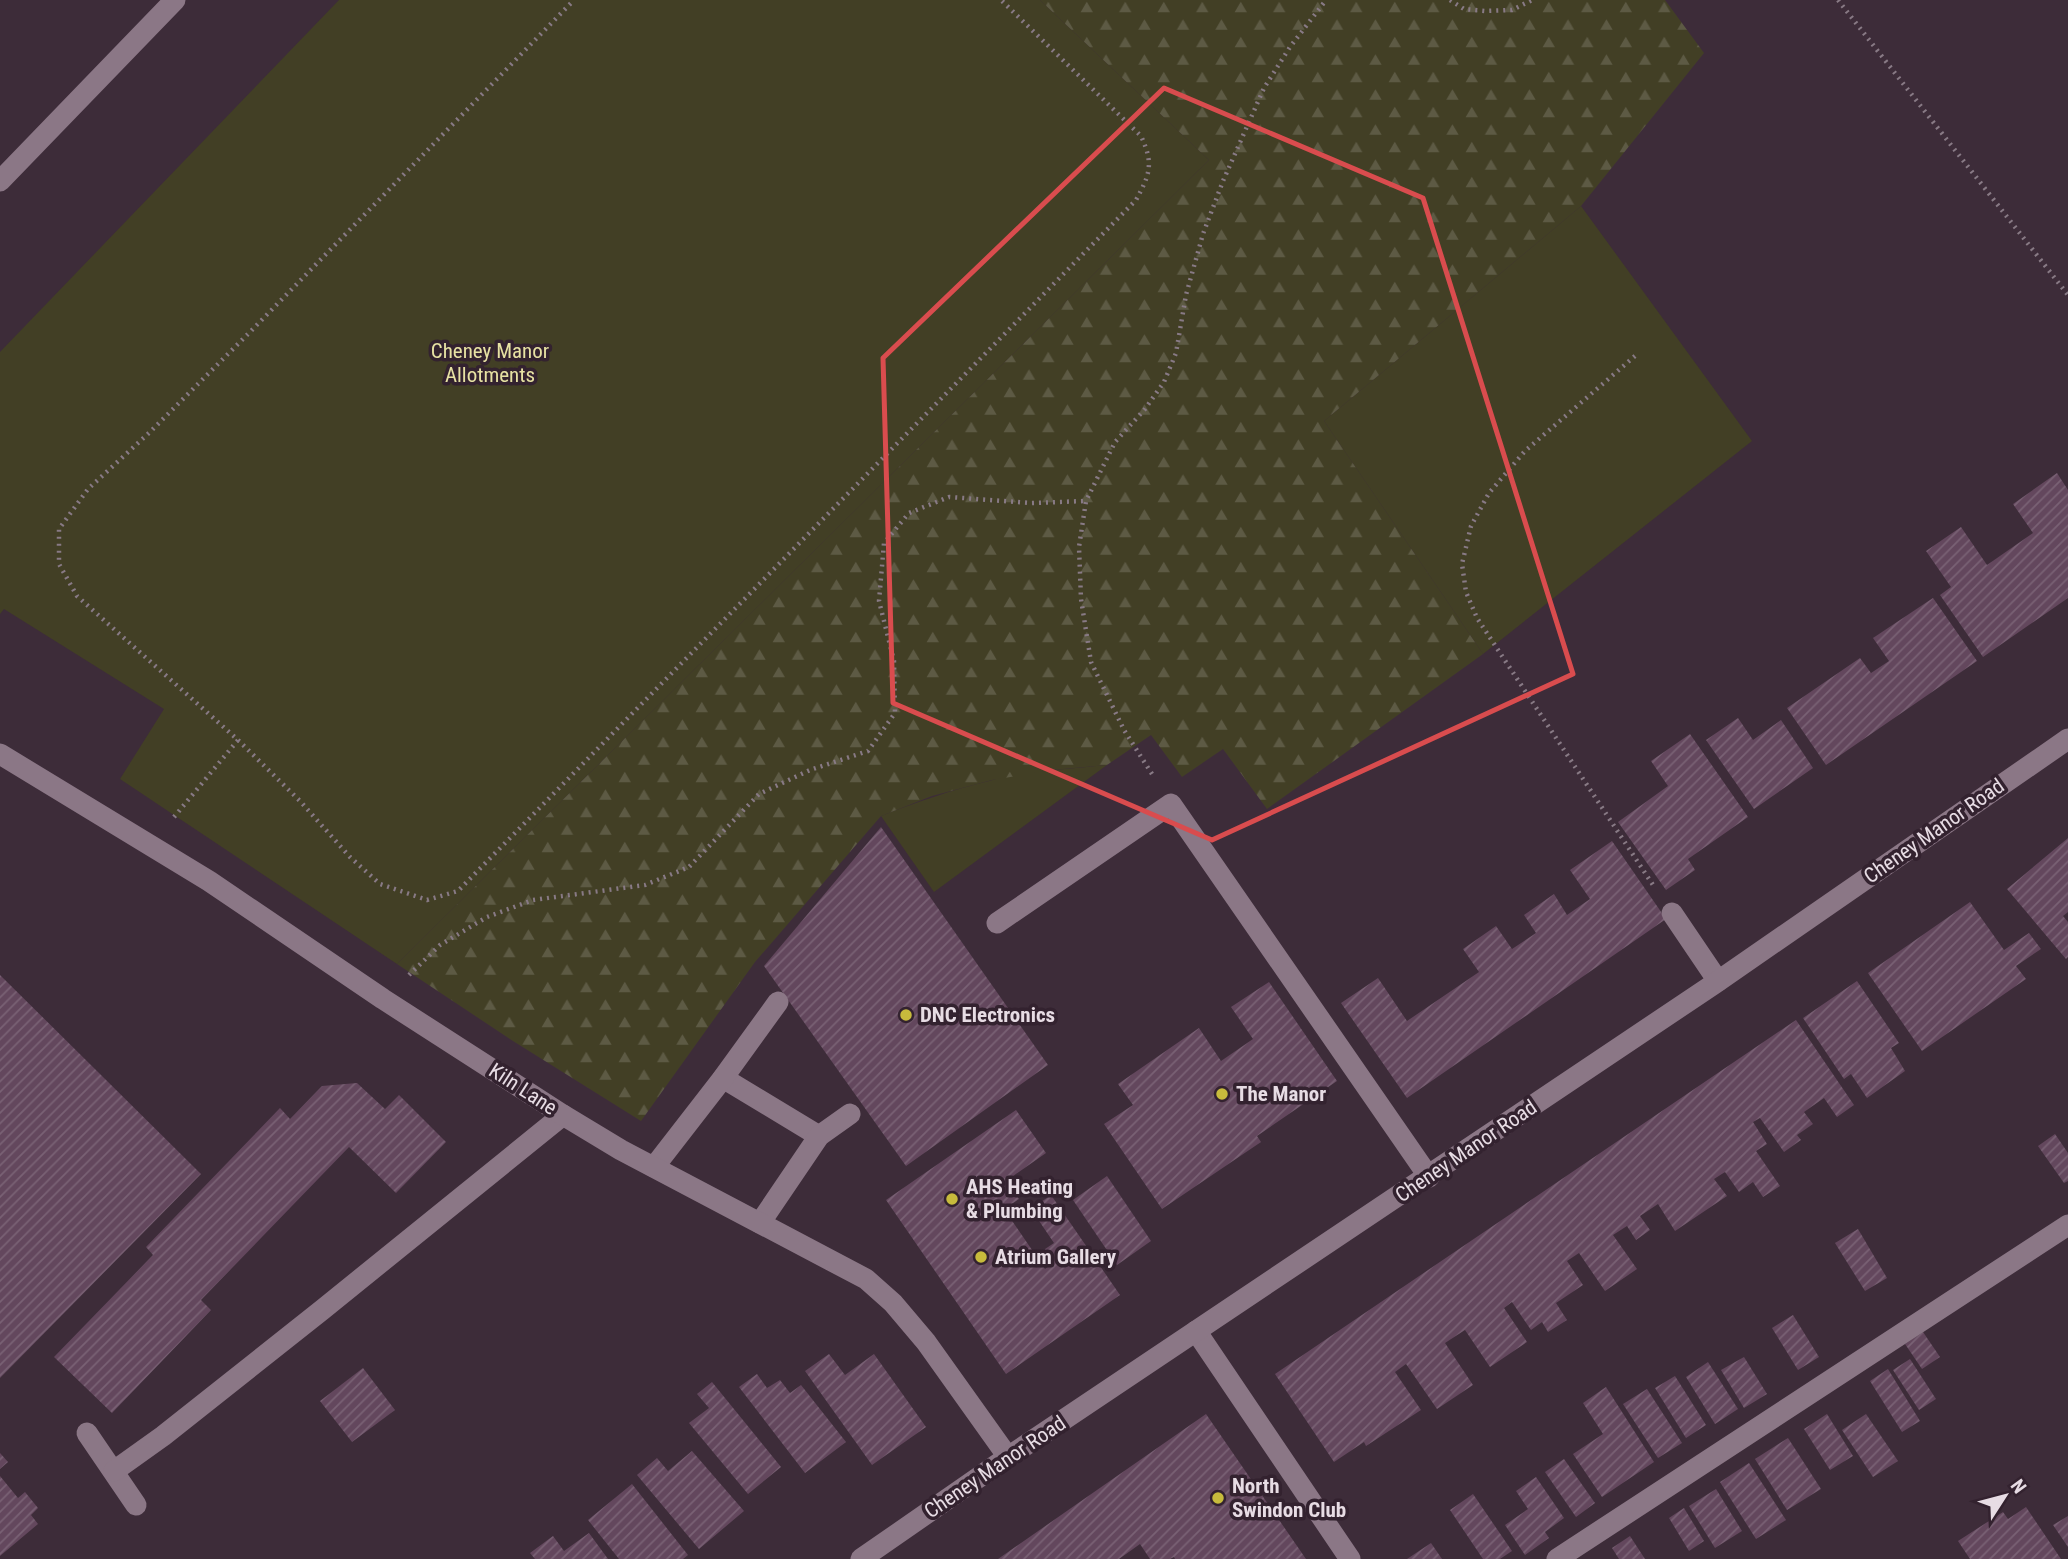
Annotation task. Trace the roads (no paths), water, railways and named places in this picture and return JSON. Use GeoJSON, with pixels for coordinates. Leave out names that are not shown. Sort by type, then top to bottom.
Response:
{"type":"FeatureCollection","features":[{"type":"Feature","properties":{"kind":"street"},"geometry":{"type":"LineString","coordinates":[[0,181],[175,0]]}},
{"type":"Feature","properties":{"kind":"street","name":"Cheney Manor Road"},"geometry":{"type":"LineString","coordinates":[[861,1559],[1008,1457],[1718,981],[2068,739]]}},
{"type":"Feature","properties":{"kind":"street","name":"Kiln Lane"},"geometry":{"type":"LineString","coordinates":[[0,754],[209,881],[383,999],[563,1115],[654,1167],[866,1279],[893,1303],[926,1342],[1008,1457]]}},
{"type":"Feature","properties":{"kind":"street"},"geometry":{"type":"LineString","coordinates":[[997,923],[1171,804],[1429,1177]]}},
{"type":"Feature","properties":{"kind":"street"},"geometry":{"type":"LineString","coordinates":[[1672,913],[1718,981]]}},
{"type":"Feature","properties":{"kind":"street"},"geometry":{"type":"LineString","coordinates":[[654,1167],[778,1002]]}},
{"type":"Feature","properties":{"kind":"street"},"geometry":{"type":"LineString","coordinates":[[723,1078],[819,1136]]}},
{"type":"Feature","properties":{"kind":"street"},"geometry":{"type":"LineString","coordinates":[[760,1223],[819,1136],[850,1114]]}},
{"type":"Feature","properties":{"kind":"street"},"geometry":{"type":"LineString","coordinates":[[114,1471],[163,1436],[301,1327],[563,1115]]}},
{"type":"Feature","properties":{"kind":"street"},"geometry":{"type":"LineString","coordinates":[[1557,1559],[2068,1225]]}},
{"type":"Feature","properties":{"kind":"street"},"geometry":{"type":"LineString","coordinates":[[1196,1331],[1350,1559]]}},
{"type":"Feature","properties":{"kind":"street"},"geometry":{"type":"LineString","coordinates":[[87,1433],[136,1505]]}},
{"type":"Feature","properties":{"kind":"place","name":"DNC Electronics"},"geometry":{"type":"Point","coordinates":[906,1015]}},
{"type":"Feature","properties":{"kind":"place","name":"The Manor"},"geometry":{"type":"Point","coordinates":[1222,1094]}},
{"type":"Feature","properties":{"kind":"place","name":"AHS Heating & Plumbing"},"geometry":{"type":"Point","coordinates":[952,1199]}},
{"type":"Feature","properties":{"kind":"place","name":"Atrium Gallery"},"geometry":{"type":"Point","coordinates":[981,1257]}},
{"type":"Feature","properties":{"kind":"place","name":"North Swindon Club"},"geometry":{"type":"Point","coordinates":[1218,1498]}},
{"type":"Feature","properties":{"kind":"park label","name":"Cheney Manor Allotments"},"geometry":{"type":"Point","coordinates":[490,363]}}]}
